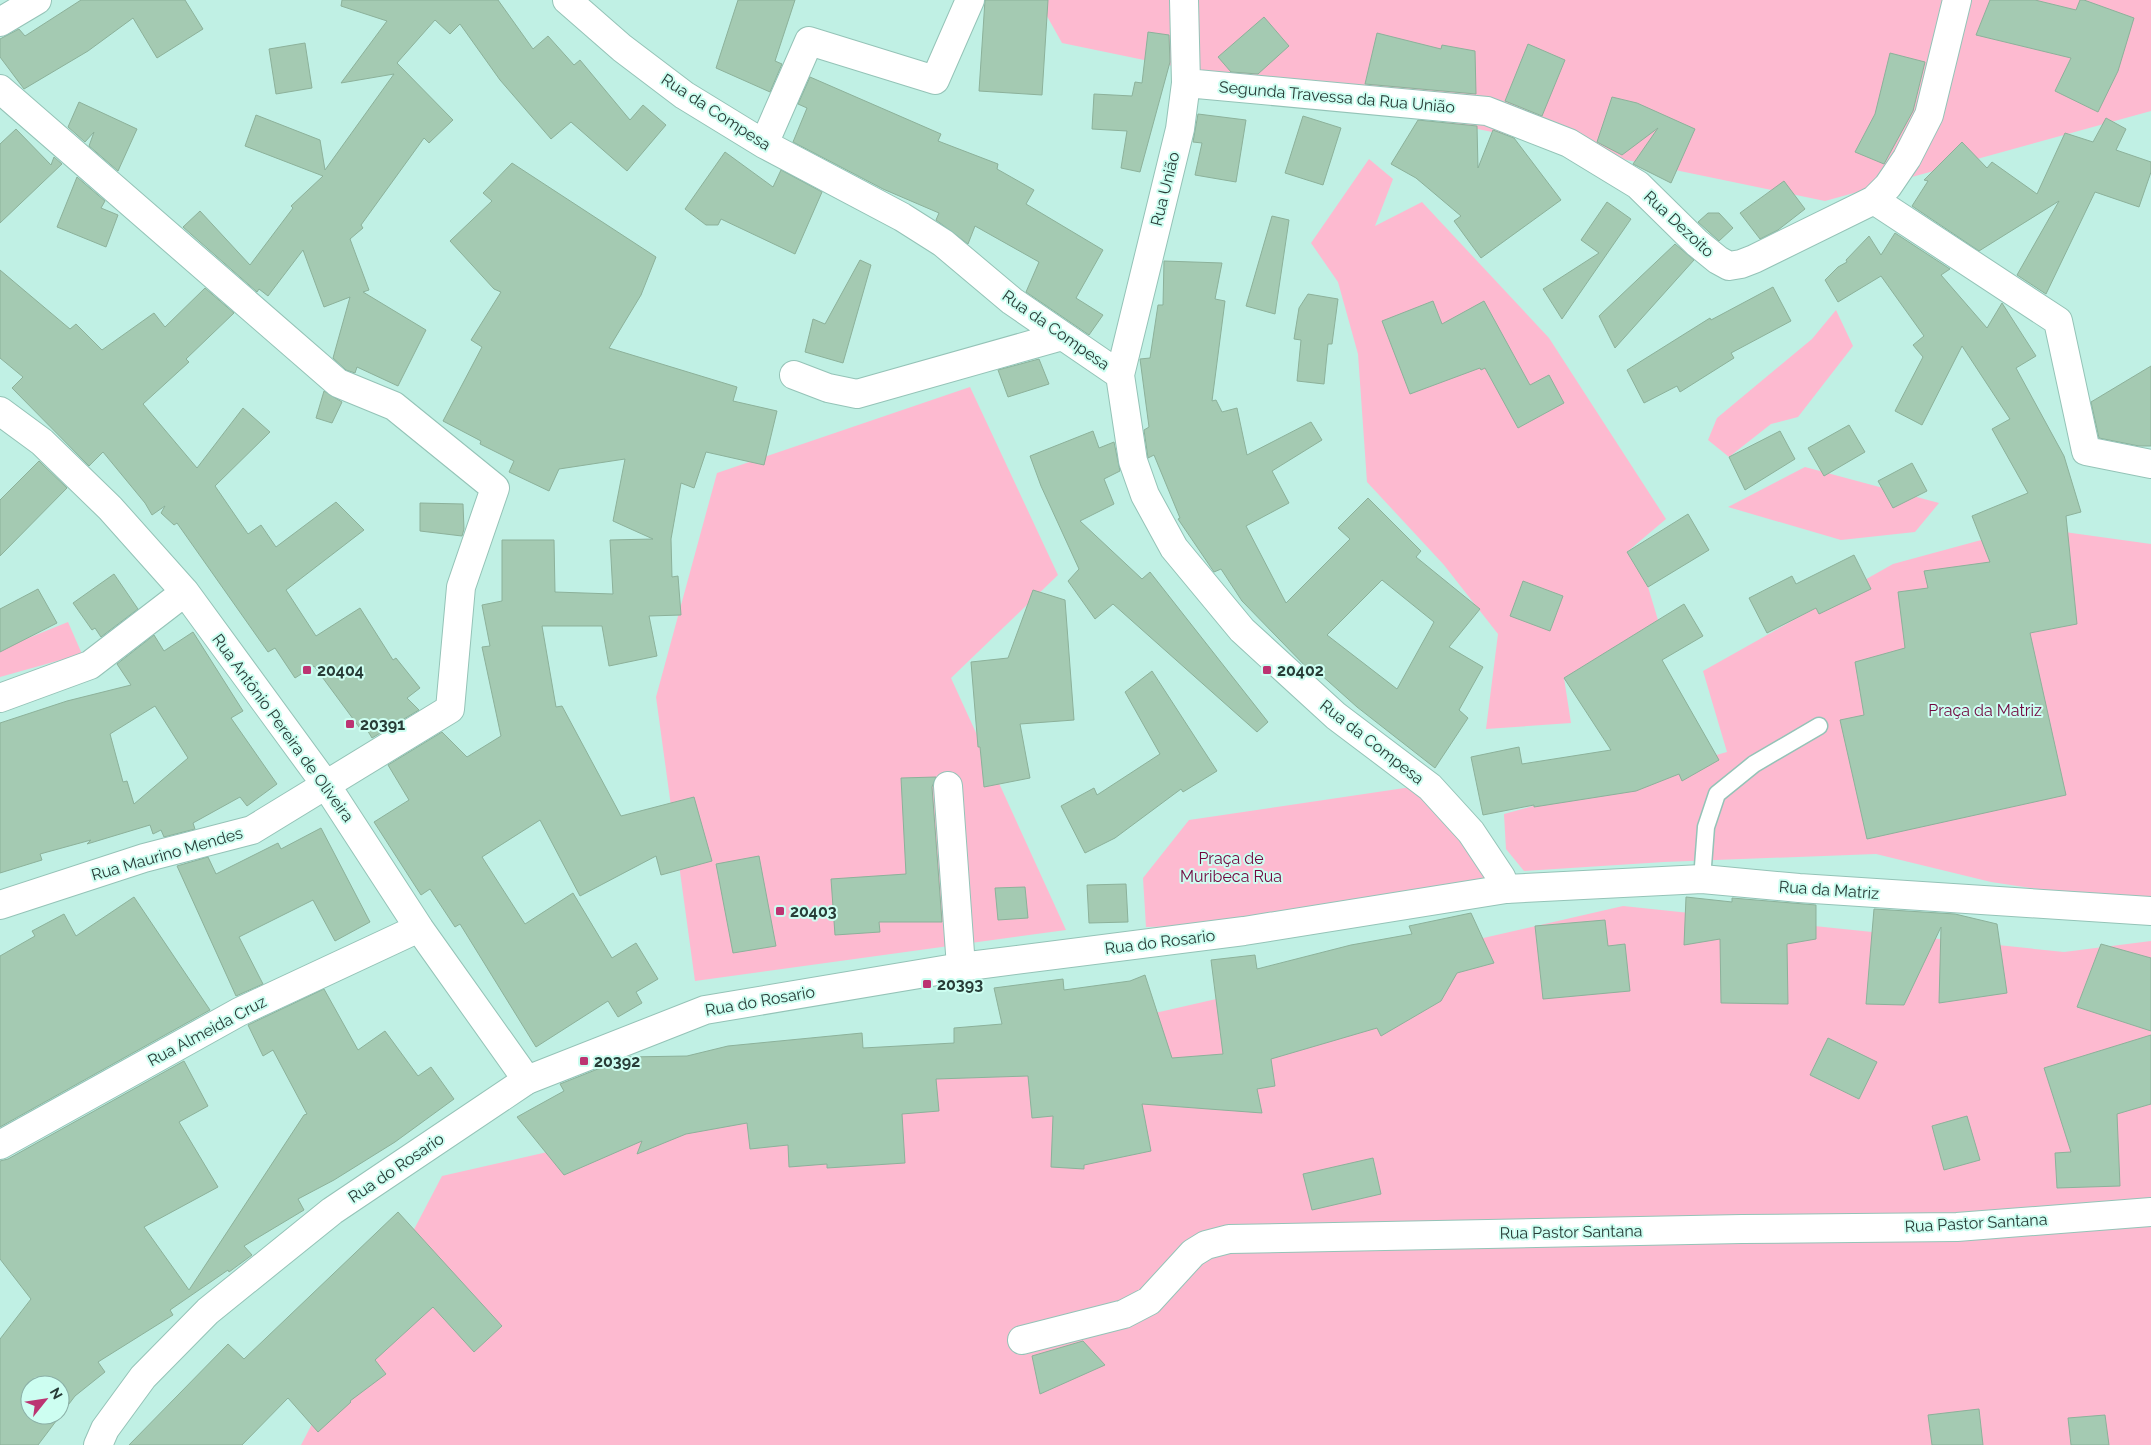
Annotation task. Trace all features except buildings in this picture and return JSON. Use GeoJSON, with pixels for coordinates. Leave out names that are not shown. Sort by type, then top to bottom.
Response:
{"type":"FeatureCollection","features":[{"type":"Feature","properties":{"kind":"street"},"geometry":{"type":"LineString","coordinates":[[0,22],[37,0]]}},
{"type":"Feature","properties":{"kind":"street","name":"Rua da Compesa"},"geometry":{"type":"LineString","coordinates":[[567,0],[622,48],[684,95],[764,144],[902,217],[943,243],[1012,301],[1120,375],[1134,461],[1145,495],[1174,548],[1242,630],[1336,716],[1430,787],[1470,832],[1501,876],[1506,889]]}},
{"type":"Feature","properties":{"kind":"street"},"geometry":{"type":"LineString","coordinates":[[764,144],[808,41],[935,80],[970,0]]}},
{"type":"Feature","properties":{"kind":"street","name":"Rua União"},"geometry":{"type":"LineString","coordinates":[[1120,375],[1180,128],[1186,84],[1184,0]]}},
{"type":"Feature","properties":{"kind":"street","name":"Rua Dezoito"},"geometry":{"type":"LineString","coordinates":[[1487,112],[1568,143],[1638,185],[1697,243],[1718,260],[1729,266],[1741,264],[1874,200],[1888,186],[1907,158],[1929,115],[1957,0]]}},
{"type":"Feature","properties":{"kind":"street","name":"Segunda Travessa da Rua União"},"geometry":{"type":"LineString","coordinates":[[1186,84],[1487,112]]}},
{"type":"Feature","properties":{"kind":"street","name":"Rua Maurino Mendes"},"geometry":{"type":"LineString","coordinates":[[0,89],[338,384],[394,406],[495,488],[462,587],[450,709],[252,830],[144,858],[0,905]]}},
{"type":"Feature","properties":{"kind":"street"},"geometry":{"type":"LineString","coordinates":[[1874,200],[2058,321],[2086,451],[2151,464]]}},
{"type":"Feature","properties":{"kind":"street"},"geometry":{"type":"LineString","coordinates":[[794,375],[836,390],[857,394],[1062,336]]}},
{"type":"Feature","properties":{"kind":"street","name":"Rua Antônio Pereira de Oliveira"},"geometry":{"type":"LineString","coordinates":[[0,411],[42,442],[110,508],[185,592],[326,786],[418,928],[527,1080]]}},
{"type":"Feature","properties":{"kind":"street"},"geometry":{"type":"LineString","coordinates":[[0,698],[90,665],[185,592]]}},
{"type":"Feature","properties":{"kind":"street"},"geometry":{"type":"LineString","coordinates":[[948,786],[961,967]]}},
{"type":"Feature","properties":{"kind":"street","name":"Rua da Matriz"},"geometry":{"type":"LineString","coordinates":[[1506,889],[1702,879],[1808,889],[2151,911]]}},
{"type":"Feature","properties":{"kind":"street","name":"Rua do Rosario"},"geometry":{"type":"LineString","coordinates":[[98,1445],[105,1429],[143,1377],[208,1312],[332,1212],[527,1080],[705,1010],[961,967],[1244,932],[1506,889]]}},
{"type":"Feature","properties":{"kind":"street","name":"Rua Almeida Cruz"},"geometry":{"type":"LineString","coordinates":[[0,1145],[239,1012],[418,928]]}},
{"type":"Feature","properties":{"kind":"street","name":"Rua Pastor Santana"},"geometry":{"type":"LineString","coordinates":[[1022,1340],[1124,1314],[1150,1301],[1193,1253],[1206,1245],[1229,1239],[1732,1229],[1957,1227],[2151,1212]]}},
{"type":"Feature","properties":{"kind":"lane"},"geometry":{"type":"LineString","coordinates":[[1702,879],[1706,827],[1717,794],[1754,764],[1819,726]]}},
{"type":"Feature","properties":{"kind":"green space"},"geometry":{"type":"Polygon","coordinates":[[[1038,0],[2151,0],[2151,111],[1825,201],[1062,43],[1038,0]]]}},
{"type":"Feature","properties":{"kind":"green space"},"geometry":{"type":"Polygon","coordinates":[[[1369,159],[1393,179],[1375,226],[1422,202],[1549,338],[1666,519],[1627,552],[1648,587],[1658,620],[1564,678],[1571,723],[1486,729],[1498,634],[1444,565],[1367,482],[1358,354],[1338,282],[1311,243],[1369,159]]]}},
{"type":"Feature","properties":{"kind":"green space"},"geometry":{"type":"Polygon","coordinates":[[[1836,310],[1853,346],[1798,417],[1771,424],[1729,457],[1708,440],[1717,418],[1812,339],[1836,310]]]}},
{"type":"Feature","properties":{"kind":"green space"},"geometry":{"type":"Polygon","coordinates":[[[970,387],[1058,575],[951,678],[1066,930],[695,981],[656,697],[717,473],[970,387]]]}},
{"type":"Feature","properties":{"kind":"green space"},"geometry":{"type":"Polygon","coordinates":[[[1805,467],[1939,503],[1915,532],[1841,540],[1728,507],[1805,467]]]}},
{"type":"Feature","properties":{"kind":"green space","name":"Praça da Matriz"},"geometry":{"type":"Polygon","coordinates":[[[2029,527],[2151,544],[2151,901],[2132,903],[1991,882],[1876,854],[1664,862],[1524,871],[1506,849],[1504,814],[1727,752],[1703,671],[1893,564],[2029,527]]]}},
{"type":"Feature","properties":{"kind":"green space"},"geometry":{"type":"Polygon","coordinates":[[[68,622],[82,654],[0,677],[0,623],[21,641],[68,622]]]}},
{"type":"Feature","properties":{"kind":"green space","name":"Praça de Muribeca Rua"},"geometry":{"type":"Polygon","coordinates":[[[1418,786],[1497,878],[1194,926],[1146,927],[1143,878],[1189,820],[1418,786]]]}},
{"type":"Feature","properties":{"kind":"green space"},"geometry":{"type":"Polygon","coordinates":[[[1623,906],[2064,952],[2151,941],[2151,1445],[301,1445],[442,1176],[1623,906]]]}},
{"type":"Feature","properties":{"kind":"place","name":"20404"},"geometry":{"type":"Point","coordinates":[307,670]}},
{"type":"Feature","properties":{"kind":"place","name":"20402"},"geometry":{"type":"Point","coordinates":[1267,670]}},
{"type":"Feature","properties":{"kind":"place","name":"20391"},"geometry":{"type":"Point","coordinates":[350,724]}},
{"type":"Feature","properties":{"kind":"place","name":"20403"},"geometry":{"type":"Point","coordinates":[780,911]}},
{"type":"Feature","properties":{"kind":"place","name":"20393"},"geometry":{"type":"Point","coordinates":[927,984]}},
{"type":"Feature","properties":{"kind":"place","name":"20392"},"geometry":{"type":"Point","coordinates":[584,1061]}}]}
